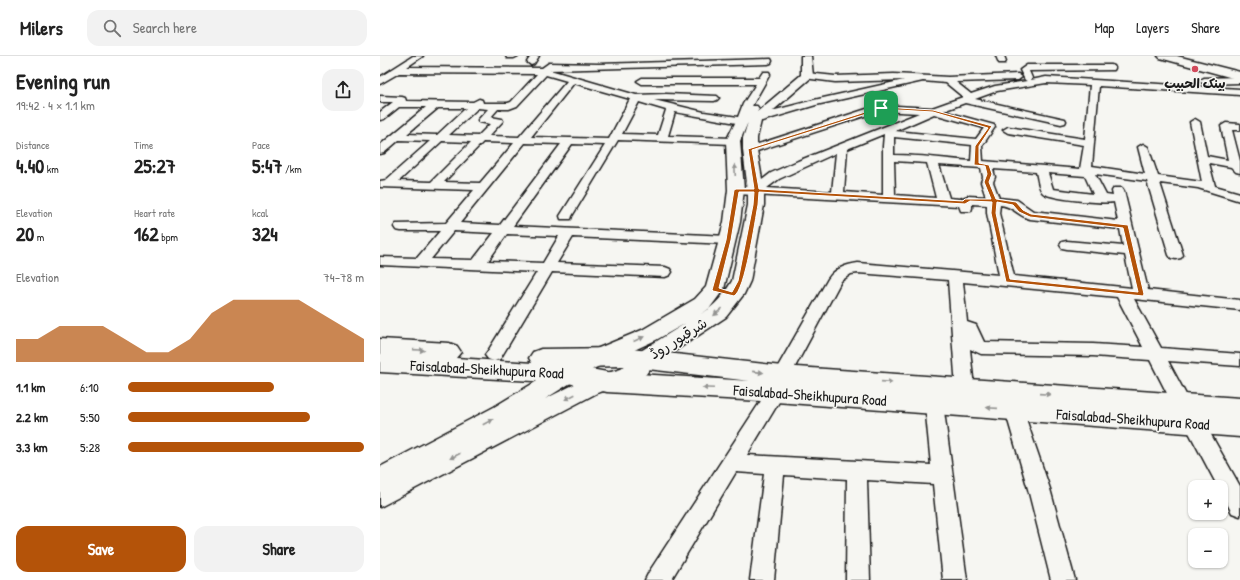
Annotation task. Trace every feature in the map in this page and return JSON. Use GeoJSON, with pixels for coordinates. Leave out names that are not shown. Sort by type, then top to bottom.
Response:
{"type":"FeatureCollection","features":[{"type":"Feature","properties":{"kind":"highway"},"geometry":{"type":"LineString","coordinates":[[1164,56],[1240,76]]}},
{"type":"Feature","properties":{"kind":"highway"},"geometry":{"type":"LineString","coordinates":[[1183,56],[1240,71]]}},
{"type":"Feature","properties":{"kind":"highway","name":"Faisalabad-Sheikhupura Road"},"geometry":{"type":"LineString","coordinates":[[380,347],[558,359],[622,357],[779,383],[934,404],[1014,410],[1188,414],[1240,408]]}},
{"type":"Feature","properties":{"kind":"highway","name":"Faisalabad-Sheikhupura Road"},"geometry":{"type":"LineString","coordinates":[[380,363],[568,374],[607,382],[779,383],[965,388],[1188,414],[1240,426]]}},
{"type":"Feature","properties":{"kind":"main road","name":"شرقپور روڈ"},"geometry":{"type":"LineString","coordinates":[[380,480],[502,414],[585,363],[649,335],[702,304],[715,290],[728,240],[741,145],[750,138],[748,120],[756,106],[794,77],[795,56]]}},
{"type":"Feature","properties":{"kind":"main road"},"geometry":{"type":"LineString","coordinates":[[748,120],[807,76],[806,56]]}},
{"type":"Feature","properties":{"kind":"main road","name":"شرقپور روڈ"},"geometry":{"type":"LineString","coordinates":[[380,495],[589,387],[628,375],[638,368],[644,360],[719,312],[734,294],[741,281],[756,205],[756,191],[741,145]]}},
{"type":"Feature","properties":{"kind":"main road"},"geometry":{"type":"LineString","coordinates":[[715,290],[734,294]]}},
{"type":"Feature","properties":{"kind":"street"},"geometry":{"type":"LineString","coordinates":[[380,81],[419,56]]}},
{"type":"Feature","properties":{"kind":"street"},"geometry":{"type":"LineString","coordinates":[[398,104],[475,106],[512,105],[558,56]]}},
{"type":"Feature","properties":{"kind":"street"},"geometry":{"type":"LineString","coordinates":[[621,66],[626,56]]}},
{"type":"Feature","properties":{"kind":"street"},"geometry":{"type":"LineString","coordinates":[[1075,56],[1084,68]]}},
{"type":"Feature","properties":{"kind":"street"},"geometry":{"type":"LineString","coordinates":[[398,70],[546,69],[726,62],[768,58],[768,70],[748,104],[748,120]]}},
{"type":"Feature","properties":{"kind":"street"},"geometry":{"type":"LineString","coordinates":[[636,98],[666,96],[714,99],[728,72],[726,62]]}},
{"type":"Feature","properties":{"kind":"street"},"geometry":{"type":"LineString","coordinates":[[1037,79],[1025,68],[1044,65],[1084,68],[1111,68]]}},
{"type":"Feature","properties":{"kind":"street"},"geometry":{"type":"LineString","coordinates":[[546,69],[573,79],[671,108],[704,115],[748,120],[814,103],[921,79]]}},
{"type":"Feature","properties":{"kind":"street"},"geometry":{"type":"LineString","coordinates":[[807,76],[835,79],[894,77],[948,80],[1037,79],[1240,92]]}},
{"type":"Feature","properties":{"kind":"street"},"geometry":{"type":"LineString","coordinates":[[756,191],[785,170],[890,131],[933,111],[995,89],[1037,79],[1039,77],[1188,81],[1240,80]]}},
{"type":"Feature","properties":{"kind":"street"},"geometry":{"type":"LineString","coordinates":[[421,262],[573,79]]}},
{"type":"Feature","properties":{"kind":"street"},"geometry":{"type":"LineString","coordinates":[[948,80],[967,99],[1005,109],[1061,120]]}},
{"type":"Feature","properties":{"kind":"street"},"geometry":{"type":"LineString","coordinates":[[642,81],[761,81]]}},
{"type":"Feature","properties":{"kind":"street"},"geometry":{"type":"LineString","coordinates":[[1095,83],[1087,171],[1101,198]]}},
{"type":"Feature","properties":{"kind":"street"},"geometry":{"type":"LineString","coordinates":[[1005,109],[1018,95]]}},
{"type":"Feature","properties":{"kind":"street"},"geometry":{"type":"LineString","coordinates":[[384,184],[484,97]]}},
{"type":"Feature","properties":{"kind":"street"},"geometry":{"type":"LineString","coordinates":[[566,216],[614,140],[636,98]]}},
{"type":"Feature","properties":{"kind":"street"},"geometry":{"type":"LineString","coordinates":[[380,99],[402,100],[380,117]]}},
{"type":"Feature","properties":{"kind":"street"},"geometry":{"type":"LineString","coordinates":[[380,151],[435,105]]}},
{"type":"Feature","properties":{"kind":"street"},"geometry":{"type":"LineString","coordinates":[[435,185],[498,121],[483,120],[495,106]]}},
{"type":"Feature","properties":{"kind":"street"},"geometry":{"type":"LineString","coordinates":[[662,139],[671,108]]}},
{"type":"Feature","properties":{"kind":"street"},"geometry":{"type":"LineString","coordinates":[[396,137],[569,141],[662,139],[741,145],[879,108],[933,111],[990,127],[979,144],[976,155],[989,177],[987,182],[994,201],[993,213],[1008,281]]}},
{"type":"Feature","properties":{"kind":"street"},"geometry":{"type":"LineString","coordinates":[[1195,122],[1208,187]]}},
{"type":"Feature","properties":{"kind":"street"},"geometry":{"type":"LineString","coordinates":[[1202,159],[1238,167],[1226,126],[1240,127]]}},
{"type":"Feature","properties":{"kind":"street"},"geometry":{"type":"LineString","coordinates":[[1008,130],[1090,143]]}},
{"type":"Feature","properties":{"kind":"street"},"geometry":{"type":"LineString","coordinates":[[890,131],[979,144]]}},
{"type":"Feature","properties":{"kind":"street"},"geometry":{"type":"LineString","coordinates":[[889,198],[888,158],[890,131]]}},
{"type":"Feature","properties":{"kind":"street"},"geometry":{"type":"LineString","coordinates":[[478,264],[569,141]]}},
{"type":"Feature","properties":{"kind":"street"},"geometry":{"type":"LineString","coordinates":[[1143,147],[1176,255]]}},
{"type":"Feature","properties":{"kind":"street"},"geometry":{"type":"LineString","coordinates":[[838,196],[842,148]]}},
{"type":"Feature","properties":{"kind":"street"},"geometry":{"type":"LineString","coordinates":[[888,158],[932,159],[943,201]]}},
{"type":"Feature","properties":{"kind":"street"},"geometry":{"type":"LineString","coordinates":[[933,162],[1087,171],[1152,178],[1208,187],[1240,197]]}},
{"type":"Feature","properties":{"kind":"street"},"geometry":{"type":"LineString","coordinates":[[1041,169],[1046,189],[1049,192],[1080,197],[1101,198],[1119,195],[1141,294]]}},
{"type":"Feature","properties":{"kind":"street"},"geometry":{"type":"LineString","coordinates":[[384,184],[484,187]]}},
{"type":"Feature","properties":{"kind":"street"},"geometry":{"type":"LineString","coordinates":[[736,190],[943,201],[965,205],[966,200],[970,199],[994,201],[1014,204],[1021,211],[1030,215],[1126,226]]}},
{"type":"Feature","properties":{"kind":"street"},"geometry":{"type":"LineString","coordinates":[[401,227],[450,227],[502,231],[728,240]]}},
{"type":"Feature","properties":{"kind":"street"},"geometry":{"type":"LineString","coordinates":[[494,355],[568,233]]}},
{"type":"Feature","properties":{"kind":"street"},"geometry":{"type":"LineString","coordinates":[[1067,245],[1132,251]]}},
{"type":"Feature","properties":{"kind":"street"},"geometry":{"type":"LineString","coordinates":[[380,261],[665,272]]}},
{"type":"Feature","properties":{"kind":"street"},"geometry":{"type":"LineString","coordinates":[[657,580],[731,463],[779,383],[835,279],[840,273],[848,269],[858,268],[955,276],[1240,305]]}},
{"type":"Feature","properties":{"kind":"street"},"geometry":{"type":"LineString","coordinates":[[955,276],[965,388]]}},
{"type":"Feature","properties":{"kind":"street"},"geometry":{"type":"LineString","coordinates":[[1123,292],[1188,414],[1240,506]]}},
{"type":"Feature","properties":{"kind":"street"},"geometry":{"type":"LineString","coordinates":[[959,325],[970,329],[976,345],[981,348],[1093,350],[1155,353],[1240,360]]}},
{"type":"Feature","properties":{"kind":"street"},"geometry":{"type":"LineString","coordinates":[[934,404],[955,580]]}},
{"type":"Feature","properties":{"kind":"street"},"geometry":{"type":"LineString","coordinates":[[1014,410],[1039,489],[1064,580]]}},
{"type":"Feature","properties":{"kind":"street"},"geometry":{"type":"LineString","coordinates":[[731,463],[943,475]]}},
{"type":"Feature","properties":{"kind":"street"},"geometry":{"type":"LineString","coordinates":[[762,580],[775,466]]}},
{"type":"Feature","properties":{"kind":"street"},"geometry":{"type":"LineString","coordinates":[[857,470],[858,580]]}},
{"type":"Feature","properties":{"kind":"place","name":"بينک الحبيب"},"geometry":{"type":"Point","coordinates":[1195,69]}},
{"type":"Feature","properties":{"kind":"route"},"geometry":{"type":"LineString","coordinates":[[881,108],[750,150],[756,191],[736,190],[732,222],[715,290],[734,294],[741,281],[756,205],[756,191],[965,202],[966,200],[970,199],[994,201],[1009,202],[1014,204],[1021,211],[1030,215],[1126,226],[1141,294],[1008,281],[993,213],[994,201],[987,182],[989,174],[986,165],[977,165],[977,146],[990,127],[942,115],[933,111],[881,108]]}}]}
